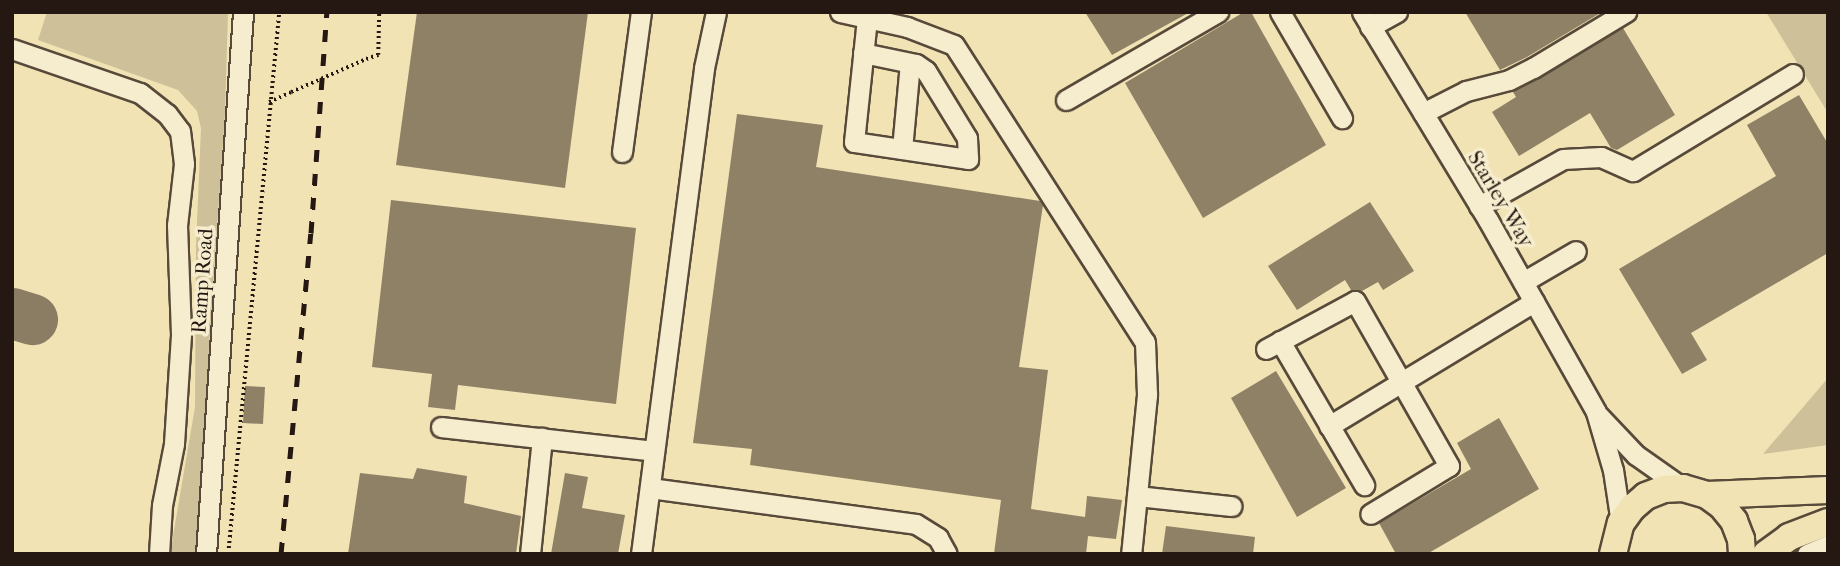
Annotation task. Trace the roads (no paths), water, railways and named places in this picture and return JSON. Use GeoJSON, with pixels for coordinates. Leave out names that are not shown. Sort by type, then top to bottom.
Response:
{"type":"FeatureCollection","features":[{"type":"Feature","properties":{"kind":"main road"},"geometry":{"type":"LineString","coordinates":[[1613,542],[1632,508],[1647,496],[1664,489],[1695,492],[1828,489]]}},
{"type":"Feature","properties":{"kind":"main road"},"geometry":{"type":"LineString","coordinates":[[1695,492],[1723,506],[1734,521],[1741,539],[1742,554]]}},
{"type":"Feature","properties":{"kind":"main road"},"geometry":{"type":"LineString","coordinates":[[1766,554],[1789,537],[1828,522]]}},
{"type":"Feature","properties":{"kind":"street","name":"Ramp Road"},"geometry":{"type":"LineString","coordinates":[[206,554],[243,12]]}},
{"type":"Feature","properties":{"kind":"street"},"geometry":{"type":"LineString","coordinates":[[622,152],[641,12]]}},
{"type":"Feature","properties":{"kind":"street"},"geometry":{"type":"LineString","coordinates":[[641,554],[704,68],[716,12]]}},
{"type":"Feature","properties":{"kind":"street"},"geometry":{"type":"LineString","coordinates":[[840,12],[907,27],[954,45],[1145,342],[1147,395],[1131,554]]}},
{"type":"Feature","properties":{"kind":"street"},"geometry":{"type":"LineString","coordinates":[[1066,100],[1218,12]]}},
{"type":"Feature","properties":{"kind":"street"},"geometry":{"type":"LineString","coordinates":[[1280,12],[1342,118]]}},
{"type":"Feature","properties":{"kind":"street"},"geometry":{"type":"LineString","coordinates":[[1366,19],[1397,12]]}},
{"type":"Feature","properties":{"kind":"street"},"geometry":{"type":"LineString","coordinates":[[1423,113],[1466,91],[1509,79],[1533,68],[1626,12]]}},
{"type":"Feature","properties":{"kind":"street"},"geometry":{"type":"LineString","coordinates":[[863,53],[910,63],[926,71],[967,138],[968,159],[854,142],[863,53],[867,18]]}},
{"type":"Feature","properties":{"kind":"street","name":"Starley Way"},"geometry":{"type":"LineString","coordinates":[[1366,19],[1479,206],[1596,412]]}},
{"type":"Feature","properties":{"kind":"street"},"geometry":{"type":"LineString","coordinates":[[12,49],[140,93],[167,114],[180,131],[184,164],[177,225],[181,335],[174,444],[162,505],[159,554]]}},
{"type":"Feature","properties":{"kind":"street"},"geometry":{"type":"LineString","coordinates":[[902,149],[910,63]]}},
{"type":"Feature","properties":{"kind":"street"},"geometry":{"type":"LineString","coordinates":[[1479,206],[1563,159],[1601,157],[1633,171],[1793,74]]}},
{"type":"Feature","properties":{"kind":"street"},"geometry":{"type":"LineString","coordinates":[[1523,282],[1576,251]]}},
{"type":"Feature","properties":{"kind":"street"},"geometry":{"type":"LineString","coordinates":[[1364,485],[1329,426],[1273,345],[1355,301],[1449,466],[1370,514]]}},
{"type":"Feature","properties":{"kind":"street"},"geometry":{"type":"LineString","coordinates":[[1329,426],[1534,302]]}},
{"type":"Feature","properties":{"kind":"street"},"geometry":{"type":"LineString","coordinates":[[1596,412],[1636,455],[1695,492]]}},
{"type":"Feature","properties":{"kind":"street"},"geometry":{"type":"LineString","coordinates":[[1596,412],[1613,470],[1613,542]]}},
{"type":"Feature","properties":{"kind":"street"},"geometry":{"type":"LineString","coordinates":[[441,427],[654,451]]}},
{"type":"Feature","properties":{"kind":"street"},"geometry":{"type":"LineString","coordinates":[[530,554],[542,438]]}},
{"type":"Feature","properties":{"kind":"street"},"geometry":{"type":"LineString","coordinates":[[650,488],[916,524],[938,538],[947,554]]}},
{"type":"Feature","properties":{"kind":"street"},"geometry":{"type":"LineString","coordinates":[[1137,496],[1231,506]]}},
{"type":"Feature","properties":{"kind":"street"},"geometry":{"type":"LineString","coordinates":[[1807,554],[1828,545]]}},
{"type":"Feature","properties":{"kind":"railway"},"geometry":{"type":"LineString","coordinates":[[281,554],[311,233],[327,12]]}}]}
